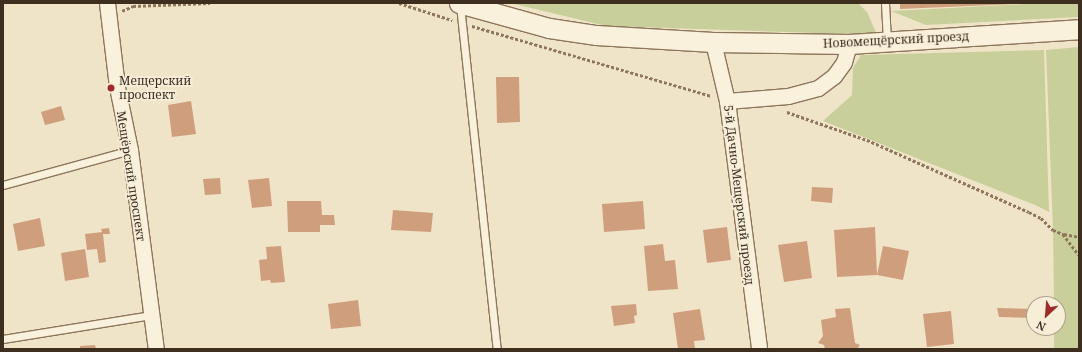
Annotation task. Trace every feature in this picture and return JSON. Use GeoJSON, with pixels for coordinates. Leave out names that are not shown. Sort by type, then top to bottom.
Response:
{"type":"FeatureCollection","features":[{"type":"Feature","properties":{"kind":"street","name":"Новомещёрский проезд"},"geometry":{"type":"LineString","coordinates":[[459,3],[549,28],[596,35],[713,42],[849,44],[1079,29]]}},
{"type":"Feature","properties":{"kind":"street","name":"Мещёрский проспект"},"geometry":{"type":"LineString","coordinates":[[108,10],[117,87],[130,150],[156,349]]}},
{"type":"Feature","properties":{"kind":"street","name":"5-й Дачно-Мещерский проезд"},"geometry":{"type":"LineString","coordinates":[[713,42],[727,101],[759,349]]}},
{"type":"Feature","properties":{"kind":"street"},"geometry":{"type":"LineString","coordinates":[[727,101],[788,96],[818,88],[834,76],[844,62],[849,44]]}},
{"type":"Feature","properties":{"kind":"lane"},"geometry":{"type":"LineString","coordinates":[[459,3],[497,349]]}},
{"type":"Feature","properties":{"kind":"lane"},"geometry":{"type":"LineString","coordinates":[[885,3],[887,42]]}},
{"type":"Feature","properties":{"kind":"lane"},"geometry":{"type":"LineString","coordinates":[[3,185],[130,150]]}},
{"type":"Feature","properties":{"kind":"lane"},"geometry":{"type":"LineString","coordinates":[[3,339],[151,315]]}},
{"type":"Feature","properties":{"kind":"path"},"geometry":{"type":"LineString","coordinates":[[108,10],[133,6],[210,3]]}},
{"type":"Feature","properties":{"kind":"path"},"geometry":{"type":"LineString","coordinates":[[399,3],[727,101]]}},
{"type":"Feature","properties":{"kind":"path"},"geometry":{"type":"LineString","coordinates":[[781,109],[867,140],[1029,212],[1041,218],[1053,230],[1079,237]]}},
{"type":"Feature","properties":{"kind":"path"},"geometry":{"type":"LineString","coordinates":[[1064,234],[1079,255]]}},
{"type":"Feature","properties":{"kind":"green space"},"geometry":{"type":"Polygon","coordinates":[[[510,3],[858,3],[867,12],[877,35],[606,26],[510,3]]]}},
{"type":"Feature","properties":{"kind":"green space"},"geometry":{"type":"Polygon","coordinates":[[[1046,3],[1079,3],[1079,17],[926,25],[891,11],[1046,3]]]}},
{"type":"Feature","properties":{"kind":"green space"},"geometry":{"type":"Polygon","coordinates":[[[1079,47],[1079,349],[1054,349],[1054,336],[1066,336],[1066,296],[1054,296],[1053,230],[1046,50],[1079,47]]]}},
{"type":"Feature","properties":{"kind":"green space"},"geometry":{"type":"Polygon","coordinates":[[[1044,50],[1049,212],[1035,205],[823,121],[852,95],[853,68],[861,55],[1044,50]]]}},
{"type":"Feature","properties":{"kind":"building"},"geometry":{"type":"Polygon","coordinates":[[[900,3],[1016,3],[1016,4],[900,9],[900,3]]]}},
{"type":"Feature","properties":{"kind":"building"},"geometry":{"type":"Polygon","coordinates":[[[496,77],[519,77],[520,122],[497,123],[496,77]]]}},
{"type":"Feature","properties":{"kind":"building"},"geometry":{"type":"Polygon","coordinates":[[[191,101],[196,134],[172,137],[168,105],[191,101]]]}},
{"type":"Feature","properties":{"kind":"building"},"geometry":{"type":"Polygon","coordinates":[[[61,106],[65,120],[45,125],[41,112],[61,106]]]}},
{"type":"Feature","properties":{"kind":"building"},"geometry":{"type":"Polygon","coordinates":[[[220,178],[221,194],[205,195],[203,179],[220,178]]]}},
{"type":"Feature","properties":{"kind":"building"},"geometry":{"type":"Polygon","coordinates":[[[269,178],[272,206],[252,208],[248,180],[269,178]]]}},
{"type":"Feature","properties":{"kind":"building"},"geometry":{"type":"Polygon","coordinates":[[[812,187],[833,188],[832,203],[811,201],[812,187]]]}},
{"type":"Feature","properties":{"kind":"building"},"geometry":{"type":"Polygon","coordinates":[[[287,201],[321,201],[322,215],[334,215],[335,225],[320,225],[320,232],[288,232],[287,201]]]}},
{"type":"Feature","properties":{"kind":"building"},"geometry":{"type":"Polygon","coordinates":[[[643,201],[645,229],[604,232],[602,204],[643,201]]]}},
{"type":"Feature","properties":{"kind":"building"},"geometry":{"type":"Polygon","coordinates":[[[393,210],[433,213],[431,232],[391,230],[393,210]]]}},
{"type":"Feature","properties":{"kind":"building"},"geometry":{"type":"Polygon","coordinates":[[[40,218],[45,246],[18,251],[13,224],[40,218]]]}},
{"type":"Feature","properties":{"kind":"building"},"geometry":{"type":"Polygon","coordinates":[[[727,227],[731,260],[707,263],[703,230],[727,227]]]}},
{"type":"Feature","properties":{"kind":"building"},"geometry":{"type":"Polygon","coordinates":[[[875,227],[877,275],[837,277],[834,230],[875,227]]]}},
{"type":"Feature","properties":{"kind":"building"},"geometry":{"type":"Polygon","coordinates":[[[109,228],[110,234],[103,234],[106,262],[99,263],[97,249],[87,250],[85,234],[102,232],[101,229],[109,228]]]}},
{"type":"Feature","properties":{"kind":"building"},"geometry":{"type":"Polygon","coordinates":[[[807,241],[812,278],[784,282],[778,245],[807,241]]]}},
{"type":"Feature","properties":{"kind":"building"},"geometry":{"type":"Polygon","coordinates":[[[663,244],[665,261],[675,260],[678,289],[648,291],[644,246],[663,244]]]}},
{"type":"Feature","properties":{"kind":"building"},"geometry":{"type":"Polygon","coordinates":[[[281,246],[285,282],[271,283],[270,280],[261,281],[259,260],[267,259],[266,247],[281,246]]]}},
{"type":"Feature","properties":{"kind":"building"},"geometry":{"type":"Polygon","coordinates":[[[883,246],[909,251],[903,280],[877,275],[883,246]]]}},
{"type":"Feature","properties":{"kind":"building"},"geometry":{"type":"Polygon","coordinates":[[[85,249],[89,277],[65,281],[61,253],[85,249]]]}},
{"type":"Feature","properties":{"kind":"building"},"geometry":{"type":"Polygon","coordinates":[[[358,300],[361,326],[331,329],[328,304],[358,300]]]}},
{"type":"Feature","properties":{"kind":"building"},"geometry":{"type":"Polygon","coordinates":[[[636,304],[637,315],[634,316],[635,323],[614,326],[611,306],[636,304]]]}},
{"type":"Feature","properties":{"kind":"building"},"geometry":{"type":"Polygon","coordinates":[[[850,308],[855,343],[860,345],[857,349],[825,349],[824,345],[818,343],[823,336],[821,320],[836,317],[835,309],[850,308]]]}},
{"type":"Feature","properties":{"kind":"building"},"geometry":{"type":"Polygon","coordinates":[[[997,308],[1026,309],[1026,318],[999,317],[997,308]]]}},
{"type":"Feature","properties":{"kind":"building"},"geometry":{"type":"Polygon","coordinates":[[[700,309],[705,340],[694,341],[695,349],[678,349],[673,313],[700,309]]]}},
{"type":"Feature","properties":{"kind":"building"},"geometry":{"type":"Polygon","coordinates":[[[951,311],[954,344],[927,347],[923,314],[951,311]]]}},
{"type":"Feature","properties":{"kind":"building"},"geometry":{"type":"Polygon","coordinates":[[[95,345],[96,349],[80,349],[80,346],[95,345]]]}},
{"type":"Feature","properties":{"kind":"place","name":"Мещерский проспект"},"geometry":{"type":"Point","coordinates":[111,88]}}]}
